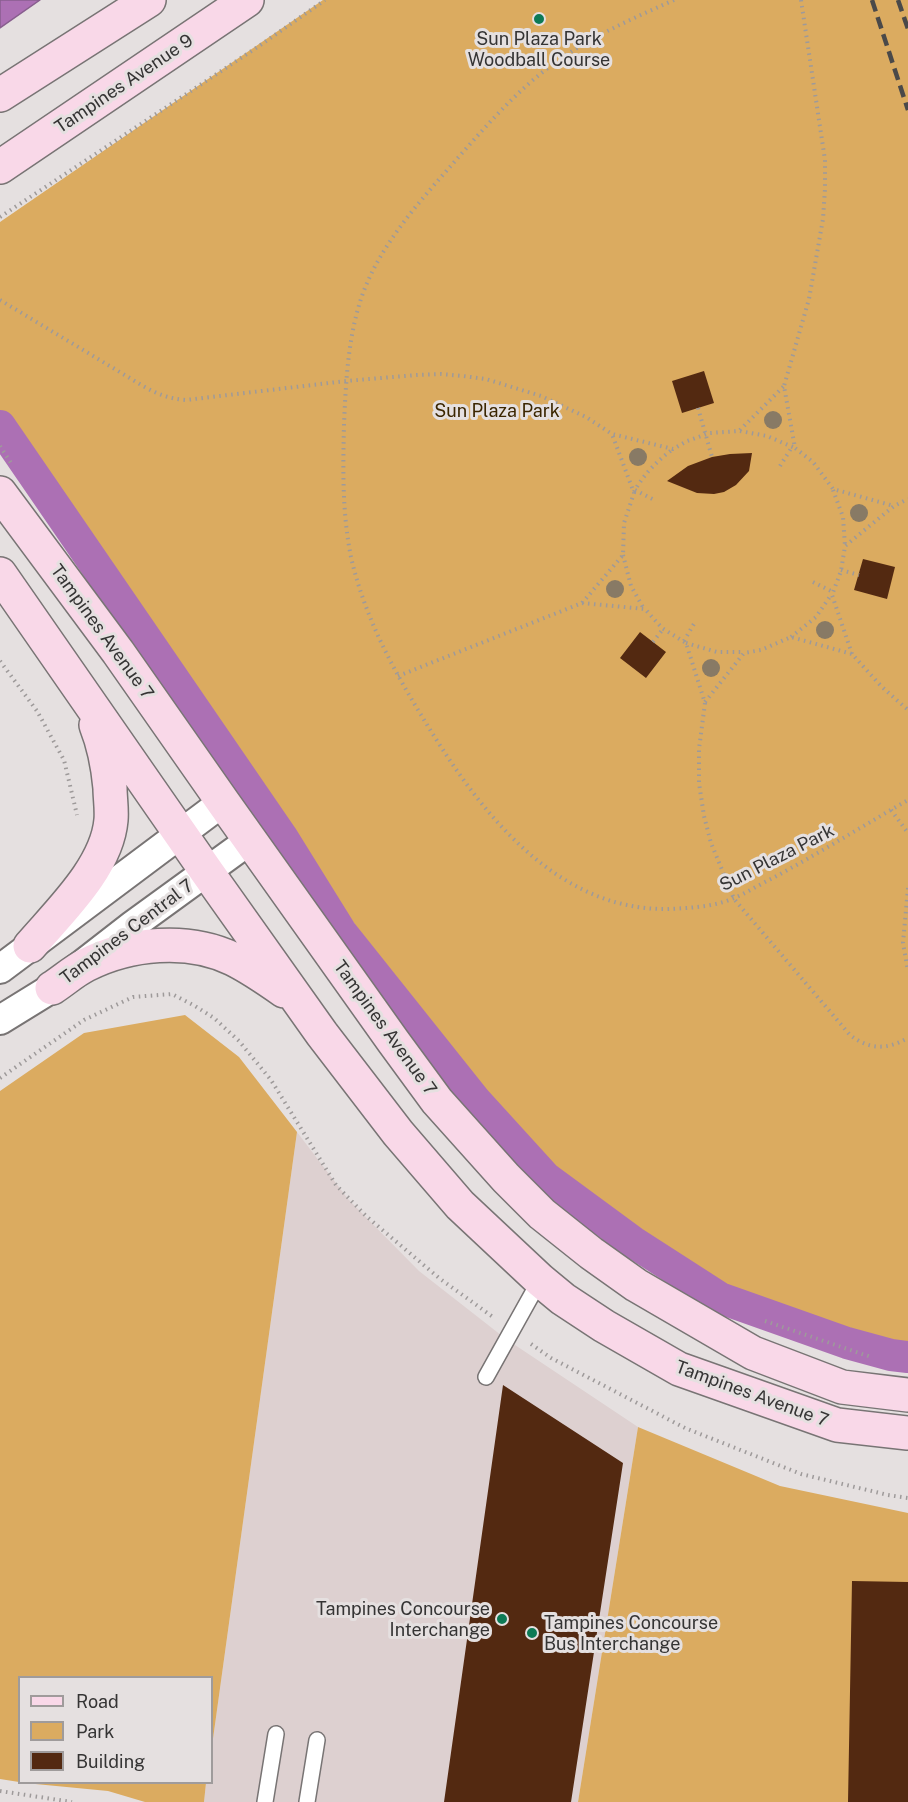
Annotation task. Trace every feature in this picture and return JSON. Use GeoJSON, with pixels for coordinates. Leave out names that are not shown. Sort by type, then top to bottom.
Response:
{"type":"FeatureCollection","features":[{"type":"Feature","properties":{"kind":"main road"},"geometry":{"type":"LineString","coordinates":[[0,94],[149,0]]}},
{"type":"Feature","properties":{"kind":"main road","name":"Tampines Avenue 9"},"geometry":{"type":"LineString","coordinates":[[0,167],[247,0]]}},
{"type":"Feature","properties":{"kind":"main road","name":"Tampines Avenue 7"},"geometry":{"type":"LineString","coordinates":[[7,479],[118,652],[250,840],[437,1101],[506,1178],[542,1214],[636,1285],[753,1353],[842,1387],[908,1395]]}},
{"type":"Feature","properties":{"kind":"main road","name":"Tampines Avenue 7"},"geometry":{"type":"LineString","coordinates":[[0,574],[301,1003],[372,1100],[459,1204],[563,1299],[604,1326],[679,1369],[837,1425],[908,1433]]}},
{"type":"Feature","properties":{"kind":"main road"},"geometry":{"type":"LineString","coordinates":[[30,946],[81,886],[94,867],[107,837],[111,820],[106,758],[102,740],[86,698]]}},
{"type":"Feature","properties":{"kind":"main road"},"geometry":{"type":"LineString","coordinates":[[52,988],[86,965],[110,956],[133,949],[181,945],[205,949],[231,958],[255,971],[301,1003]]}},
{"type":"Feature","properties":{"kind":"street"},"geometry":{"type":"LineString","coordinates":[[0,969],[223,802]]}},
{"type":"Feature","properties":{"kind":"street","name":"Tampines Central 7"},"geometry":{"type":"LineString","coordinates":[[0,1020],[52,988],[133,925],[250,840]]}},
{"type":"Feature","properties":{"kind":"lane"},"geometry":{"type":"LineString","coordinates":[[486,1377],[540,1280]]}},
{"type":"Feature","properties":{"kind":"lane"},"geometry":{"type":"LineString","coordinates":[[265,1802],[276,1734]]}},
{"type":"Feature","properties":{"kind":"lane"},"geometry":{"type":"LineString","coordinates":[[306,1802],[317,1740]]}},
{"type":"Feature","properties":{"kind":"path"},"geometry":{"type":"LineString","coordinates":[[0,217],[325,0]]}},
{"type":"Feature","properties":{"kind":"path","name":"Sun Plaza Park"},"geometry":{"type":"LineString","coordinates":[[674,0],[624,23],[558,61],[509,102],[415,208],[394,237],[365,289],[352,334],[346,381],[342,478],[346,532],[357,580],[365,605],[398,676],[449,761],[471,792],[508,835],[557,874],[589,892],[634,906],[651,908],[700,906],[734,899],[819,854],[908,800]]}},
{"type":"Feature","properties":{"kind":"path"},"geometry":{"type":"LineString","coordinates":[[780,466],[793,447],[784,386],[809,299],[823,219],[825,189],[825,160],[801,0]]}},
{"type":"Feature","properties":{"kind":"path"},"geometry":{"type":"LineString","coordinates":[[0,300],[156,393],[171,398],[186,400],[346,381],[441,374],[486,379],[514,387],[568,408],[612,434],[673,449]]}},
{"type":"Feature","properties":{"kind":"path"},"geometry":{"type":"LineString","coordinates":[[739,431],[784,386]]}},
{"type":"Feature","properties":{"kind":"path"},"geometry":{"type":"LineString","coordinates":[[698,408],[712,457]]}},
{"type":"Feature","properties":{"kind":"path"},"geometry":{"type":"LineString","coordinates":[[739,431],[767,436],[793,447],[813,462],[833,489],[843,517],[845,546],[842,570],[832,593],[816,616],[791,637],[761,650],[717,652],[685,642],[663,628],[645,609],[631,586],[623,555],[623,527],[629,504],[652,467],[673,449],[705,435],[739,431]]}},
{"type":"Feature","properties":{"kind":"path"},"geometry":{"type":"LineString","coordinates":[[612,434],[635,492],[656,501]]}},
{"type":"Feature","properties":{"kind":"path"},"geometry":{"type":"LineString","coordinates":[[0,446],[7,479]]}},
{"type":"Feature","properties":{"kind":"path"},"geometry":{"type":"LineString","coordinates":[[833,489],[894,506]]}},
{"type":"Feature","properties":{"kind":"path"},"geometry":{"type":"LineString","coordinates":[[845,546],[894,506],[908,499]]}},
{"type":"Feature","properties":{"kind":"path"},"geometry":{"type":"LineString","coordinates":[[582,603],[623,555]]}},
{"type":"Feature","properties":{"kind":"path"},"geometry":{"type":"LineString","coordinates":[[842,570],[859,575]]}},
{"type":"Feature","properties":{"kind":"path"},"geometry":{"type":"LineString","coordinates":[[813,582],[832,593],[852,654],[881,686],[908,710]]}},
{"type":"Feature","properties":{"kind":"path"},"geometry":{"type":"LineString","coordinates":[[398,676],[582,603],[645,609]]}},
{"type":"Feature","properties":{"kind":"path"},"geometry":{"type":"LineString","coordinates":[[695,622],[685,642],[705,703],[699,749],[699,783],[711,843],[734,899],[850,1035],[860,1043],[873,1047],[885,1047],[898,1044],[908,1038]]}},
{"type":"Feature","properties":{"kind":"path"},"geometry":{"type":"LineString","coordinates":[[653,642],[663,628]]}},
{"type":"Feature","properties":{"kind":"path"},"geometry":{"type":"LineString","coordinates":[[791,637],[852,654]]}},
{"type":"Feature","properties":{"kind":"path"},"geometry":{"type":"LineString","coordinates":[[705,703],[744,652]]}},
{"type":"Feature","properties":{"kind":"path"},"geometry":{"type":"LineString","coordinates":[[0,661],[37,711],[64,760],[78,820]]}},
{"type":"Feature","properties":{"kind":"path"},"geometry":{"type":"LineString","coordinates":[[891,810],[908,833]]}},
{"type":"Feature","properties":{"kind":"path"},"geometry":{"type":"LineString","coordinates":[[908,888],[903,943],[908,971]]}},
{"type":"Feature","properties":{"kind":"path"},"geometry":{"type":"LineString","coordinates":[[0,1078],[84,1020],[133,997],[172,994]]}},
{"type":"Feature","properties":{"kind":"path"},"geometry":{"type":"LineString","coordinates":[[758,1318],[876,1358]]}},
{"type":"Feature","properties":{"kind":"path"},"geometry":{"type":"LineString","coordinates":[[0,1791],[72,1802]]}},
{"type":"Feature","properties":{"kind":"shaded area"},"geometry":{"type":"Polygon","coordinates":[[[0,0],[40,0],[0,28],[0,0]]]}},
{"type":"Feature","properties":{"kind":"shaded area","name":"Tampines Concourse Bus Interchange"},"geometry":{"type":"Polygon","coordinates":[[[297,1132],[348,1199],[419,1271],[506,1339],[638,1427],[578,1802],[204,1802],[206,1784],[213,1784],[213,1739],[297,1132]]]}},
{"type":"Feature","properties":{"kind":"green space","name":"Sun Plaza Park"},"geometry":{"type":"Polygon","coordinates":[[[323,0],[908,0],[908,1350],[818,1327],[753,1302],[681,1268],[627,1231],[549,1169],[488,1106],[421,1019],[0,417],[0,222],[323,0]]]}},
{"type":"Feature","properties":{"kind":"green space"},"geometry":{"type":"Polygon","coordinates":[[[185,1015],[239,1057],[297,1132],[213,1739],[213,1676],[18,1676],[18,1782],[0,1779],[0,1091],[84,1033],[185,1015]]]}},
{"type":"Feature","properties":{"kind":"green space"},"geometry":{"type":"Polygon","coordinates":[[[638,1427],[780,1486],[908,1513],[908,1802],[578,1802],[638,1427]]]}},
{"type":"Feature","properties":{"kind":"green space"},"geometry":{"type":"Polygon","coordinates":[[[35,1784],[206,1784],[204,1802],[145,1802],[108,1791],[35,1784]]]}},
{"type":"Feature","properties":{"kind":"building"},"geometry":{"type":"Polygon","coordinates":[[[704,371],[714,403],[682,413],[672,381],[704,371]]]}},
{"type":"Feature","properties":{"kind":"building"},"geometry":{"type":"Polygon","coordinates":[[[752,453],[749,471],[736,485],[724,492],[697,493],[667,481],[688,466],[712,457],[752,453]]]}},
{"type":"Feature","properties":{"kind":"building"},"geometry":{"type":"Polygon","coordinates":[[[863,559],[895,567],[887,599],[854,590],[863,559]]]}},
{"type":"Feature","properties":{"kind":"building"},"geometry":{"type":"Polygon","coordinates":[[[640,632],[666,652],[646,678],[620,658],[640,632]]]}},
{"type":"Feature","properties":{"kind":"building","name":"Tampines Concourse Bus Interchange"},"geometry":{"type":"Polygon","coordinates":[[[503,1385],[623,1463],[571,1802],[444,1802],[503,1385]]]}},
{"type":"Feature","properties":{"kind":"building"},"geometry":{"type":"Polygon","coordinates":[[[852,1581],[908,1582],[908,1802],[848,1802],[852,1581]]]}},
{"type":"Feature","properties":{"kind":"waterway"},"geometry":{"type":"LineString","coordinates":[[0,426],[282,837],[341,932],[475,1100],[546,1178],[633,1242],[720,1298],[847,1343],[891,1355],[908,1357]]}},
{"type":"Feature","properties":{"kind":"railway"},"geometry":{"type":"LineString","coordinates":[[872,0],[908,110]]}},
{"type":"Feature","properties":{"kind":"railway"},"geometry":{"type":"LineString","coordinates":[[898,0],[908,29]]}},
{"type":"Feature","properties":{"kind":"place","name":"Sun Plaza Park Woodball Course"},"geometry":{"type":"Point","coordinates":[539,19]}},
{"type":"Feature","properties":{"kind":"place","name":"Tampines Concourse Interchange"},"geometry":{"type":"Point","coordinates":[502,1619]}},
{"type":"Feature","properties":{"kind":"place","name":"Tampines Concourse Bus Interchange"},"geometry":{"type":"Point","coordinates":[532,1633]}}]}
